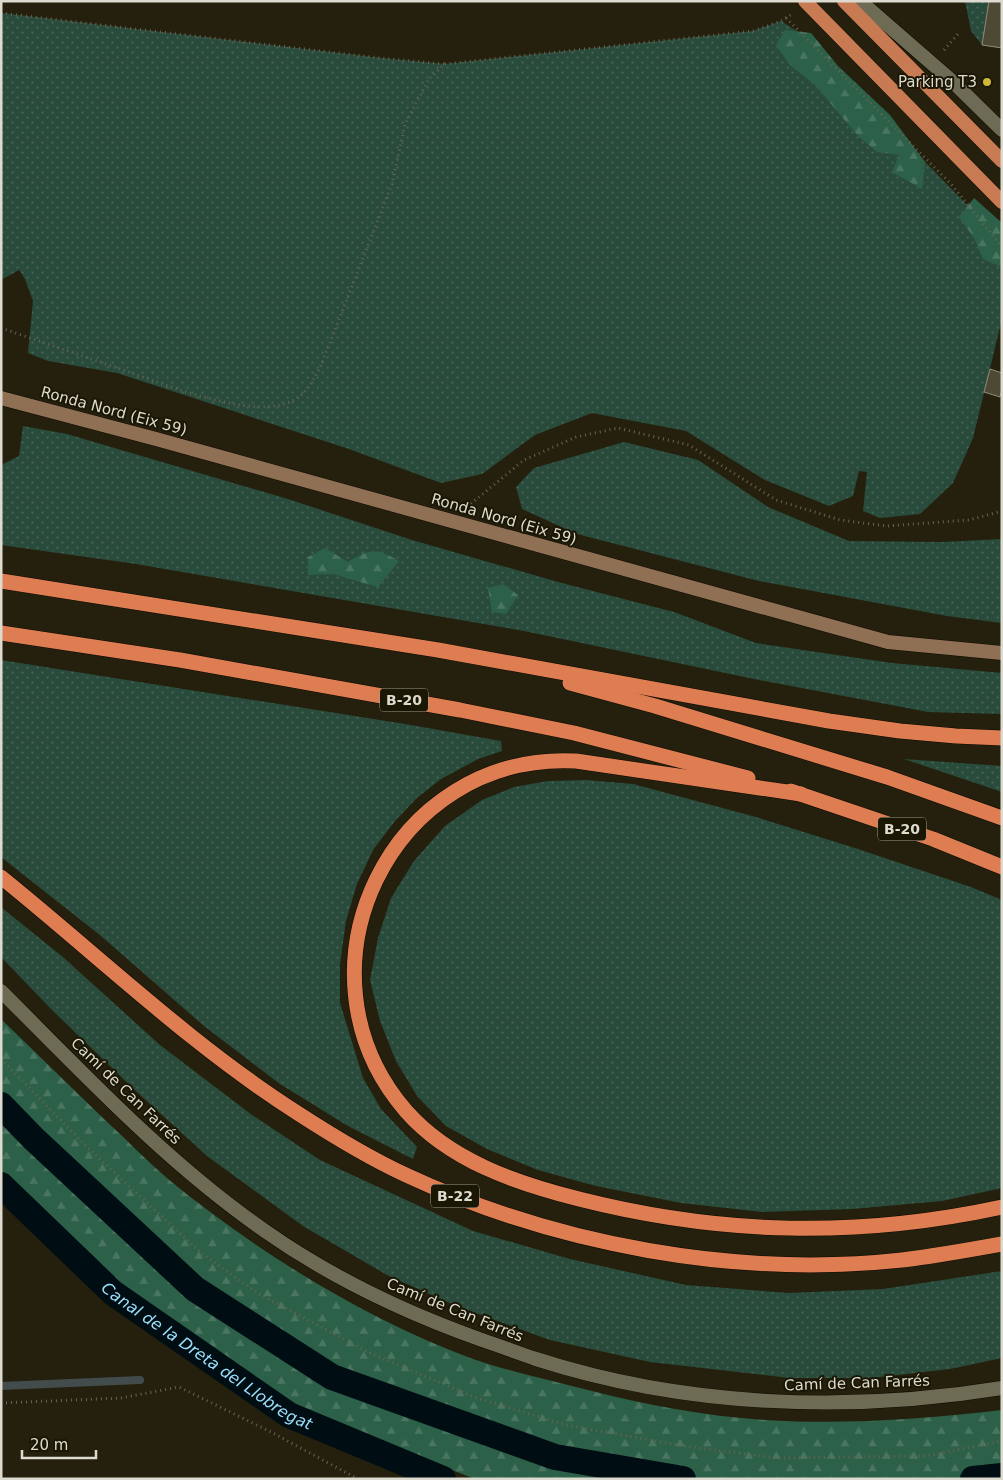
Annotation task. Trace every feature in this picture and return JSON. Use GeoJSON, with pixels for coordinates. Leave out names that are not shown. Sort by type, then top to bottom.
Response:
{"type":"FeatureCollection","features":[{"type":"Feature","properties":{"kind":"highway"},"geometry":{"type":"LineString","coordinates":[[844,1],[1002,161]]}},
{"type":"Feature","properties":{"kind":"highway"},"geometry":{"type":"LineString","coordinates":[[806,2],[1002,202]]}},
{"type":"Feature","properties":{"kind":"highway"},"geometry":{"type":"LineString","coordinates":[[1,581],[438,650],[829,721],[900,731],[1002,738]]}},
{"type":"Feature","properties":{"kind":"highway","name":"B-20"},"geometry":{"type":"LineString","coordinates":[[1,633],[180,660],[498,717],[574,733],[652,752],[801,794],[933,839],[1002,867]]}},
{"type":"Feature","properties":{"kind":"highway"},"geometry":{"type":"LineString","coordinates":[[438,650],[655,706],[887,777],[1002,818]]}},
{"type":"Feature","properties":{"kind":"highway","name":"B-22"},"geometry":{"type":"LineString","coordinates":[[801,794],[586,762],[560,760],[544,761],[500,770],[460,788],[425,814],[397,845],[374,884],[364,906],[356,944],[354,978],[362,1030],[379,1071],[392,1093],[434,1138],[474,1163],[497,1173],[560,1194],[643,1214],[745,1227],[816,1229],[924,1221],[1002,1207]]}},
{"type":"Feature","properties":{"kind":"highway","name":"B-22"},"geometry":{"type":"LineString","coordinates":[[1,877],[196,1040],[254,1084],[297,1114],[350,1146],[405,1175],[462,1199],[526,1222],[588,1238],[647,1251],[712,1260],[774,1264],[838,1264],[900,1260],[1002,1244]]}},
{"type":"Feature","properties":{"kind":"main road","name":"Ronda Nord (Eix 59)"},"geometry":{"type":"LineString","coordinates":[[1,398],[888,642],[1002,652]]}},
{"type":"Feature","properties":{"kind":"street"},"geometry":{"type":"LineString","coordinates":[[860,1],[952,81],[1002,130]]}},
{"type":"Feature","properties":{"kind":"street","name":"Camí de Can Farrés"},"geometry":{"type":"LineString","coordinates":[[1,991],[96,1086],[195,1178],[298,1254],[376,1297],[430,1321],[537,1360],[646,1386],[750,1400],[812,1403],[895,1400],[1002,1388]]}},
{"type":"Feature","properties":{"kind":"path"},"geometry":{"type":"LineString","coordinates":[[1,13],[445,64],[753,31],[781,21],[806,2]]}},
{"type":"Feature","properties":{"kind":"path"},"geometry":{"type":"LineString","coordinates":[[786,18],[951,184],[1002,247]]}},
{"type":"Feature","properties":{"kind":"path"},"geometry":{"type":"LineString","coordinates":[[1,328],[176,388],[235,405],[263,408],[286,403],[304,394],[320,368],[392,184],[405,124],[429,79],[445,64]]}},
{"type":"Feature","properties":{"kind":"path"},"geometry":{"type":"LineString","coordinates":[[450,521],[524,460],[576,437],[618,428],[689,445],[776,500],[840,520],[887,526],[969,520],[1002,511]]}},
{"type":"Feature","properties":{"kind":"path"},"geometry":{"type":"LineString","coordinates":[[1,1403],[121,1398],[179,1387],[271,1432],[358,1479]]}},
{"type":"Feature","properties":{"kind":"green space"},"geometry":{"type":"Polygon","coordinates":[[[965,1],[989,1],[982,45],[971,31],[965,1]]]}},
{"type":"Feature","properties":{"kind":"green space"},"geometry":{"type":"Polygon","coordinates":[[[1,13],[445,64],[753,31],[781,21],[800,33],[1002,241],[1002,319],[973,438],[953,483],[920,514],[880,518],[863,511],[867,472],[859,471],[853,496],[829,506],[765,480],[686,431],[592,413],[535,435],[482,474],[441,483],[349,449],[117,373],[48,361],[28,353],[33,301],[25,279],[19,270],[1,280],[1,13]]]}},
{"type":"Feature","properties":{"kind":"green space"},"geometry":{"type":"Polygon","coordinates":[[[785,30],[811,33],[838,66],[890,115],[925,162],[922,189],[892,172],[899,155],[877,152],[858,136],[816,86],[789,64],[776,45],[785,30]]]}},
{"type":"Feature","properties":{"kind":"green space"},"geometry":{"type":"Polygon","coordinates":[[[974,198],[1002,223],[1002,267],[983,259],[974,238],[959,217],[974,198]]]}},
{"type":"Feature","properties":{"kind":"green space"},"geometry":{"type":"Polygon","coordinates":[[[23,426],[67,434],[291,500],[412,540],[558,582],[674,612],[756,643],[892,663],[1002,673],[1002,714],[928,712],[759,680],[524,631],[136,564],[1,545],[1,465],[19,456],[23,426]]]}},
{"type":"Feature","properties":{"kind":"green space"},"geometry":{"type":"Polygon","coordinates":[[[624,442],[698,460],[768,507],[849,541],[943,542],[1002,539],[1002,623],[947,616],[759,581],[577,534],[522,509],[516,487],[534,468],[624,442]]]}},
{"type":"Feature","properties":{"kind":"green space"},"geometry":{"type":"Polygon","coordinates":[[[325,548],[348,562],[362,554],[374,551],[399,561],[378,587],[333,574],[308,575],[308,557],[325,548]]]}},
{"type":"Feature","properties":{"kind":"green space"},"geometry":{"type":"Polygon","coordinates":[[[503,584],[518,595],[506,614],[492,612],[488,588],[503,584]]]}},
{"type":"Feature","properties":{"kind":"green space"},"geometry":{"type":"Polygon","coordinates":[[[1,660],[501,741],[502,751],[478,759],[441,779],[418,797],[395,821],[373,850],[357,884],[346,921],[340,964],[340,1003],[363,1078],[381,1109],[417,1147],[413,1159],[348,1126],[280,1084],[204,1026],[101,936],[1,857],[1,660]]]}},
{"type":"Feature","properties":{"kind":"green space"},"geometry":{"type":"Polygon","coordinates":[[[904,759],[1002,766],[1002,792],[904,759]]]}},
{"type":"Feature","properties":{"kind":"green space"},"geometry":{"type":"Polygon","coordinates":[[[586,780],[633,784],[756,817],[971,887],[1002,900],[1002,1188],[942,1201],[852,1209],[762,1212],[681,1203],[596,1186],[538,1170],[487,1149],[446,1126],[417,1096],[396,1061],[380,1021],[370,980],[378,938],[391,898],[414,861],[445,826],[482,800],[514,787],[548,781],[586,780]]]}},
{"type":"Feature","properties":{"kind":"green space"},"geometry":{"type":"Polygon","coordinates":[[[1,907],[64,958],[160,1045],[252,1115],[320,1160],[473,1231],[570,1259],[686,1285],[789,1293],[883,1289],[1002,1271],[1002,1358],[950,1369],[871,1378],[790,1378],[650,1362],[550,1340],[454,1305],[387,1275],[303,1226],[207,1156],[138,1093],[53,1011],[1,957],[1,907]]]}},
{"type":"Feature","properties":{"kind":"green space"},"geometry":{"type":"Polygon","coordinates":[[[1,1019],[152,1165],[202,1206],[313,1281],[353,1304],[433,1343],[473,1359],[530,1376],[632,1400],[720,1416],[825,1422],[943,1416],[1002,1410],[1002,1479],[475,1479],[300,1411],[232,1366],[114,1282],[1,1176],[1,1019]]]}},
{"type":"Feature","properties":{"kind":"building"},"geometry":{"type":"Polygon","coordinates":[[[989,1],[1002,1],[1002,48],[982,45],[989,1]]]}},
{"type":"Feature","properties":{"kind":"building"},"geometry":{"type":"Polygon","coordinates":[[[990,369],[1002,373],[1000,397],[984,392],[990,369]]]}},
{"type":"Feature","properties":{"kind":"waterway"},"geometry":{"type":"LineString","coordinates":[[1,1105],[34,1139],[195,1289],[332,1377],[555,1457],[683,1479]]}},
{"type":"Feature","properties":{"kind":"waterway","name":"Canal de la Dreta del Llobregat"},"geometry":{"type":"LineString","coordinates":[[1,1185],[113,1293],[289,1415],[443,1479]]}},
{"type":"Feature","properties":{"kind":"waterway"},"geometry":{"type":"LineString","coordinates":[[1,1386],[140,1380]]}},
{"type":"Feature","properties":{"kind":"waterway"},"geometry":{"type":"LineString","coordinates":[[973,1479],[1002,1476]]}},
{"type":"Feature","properties":{"kind":"place","name":"Parking T3"},"geometry":{"type":"Point","coordinates":[987,82]}}]}
